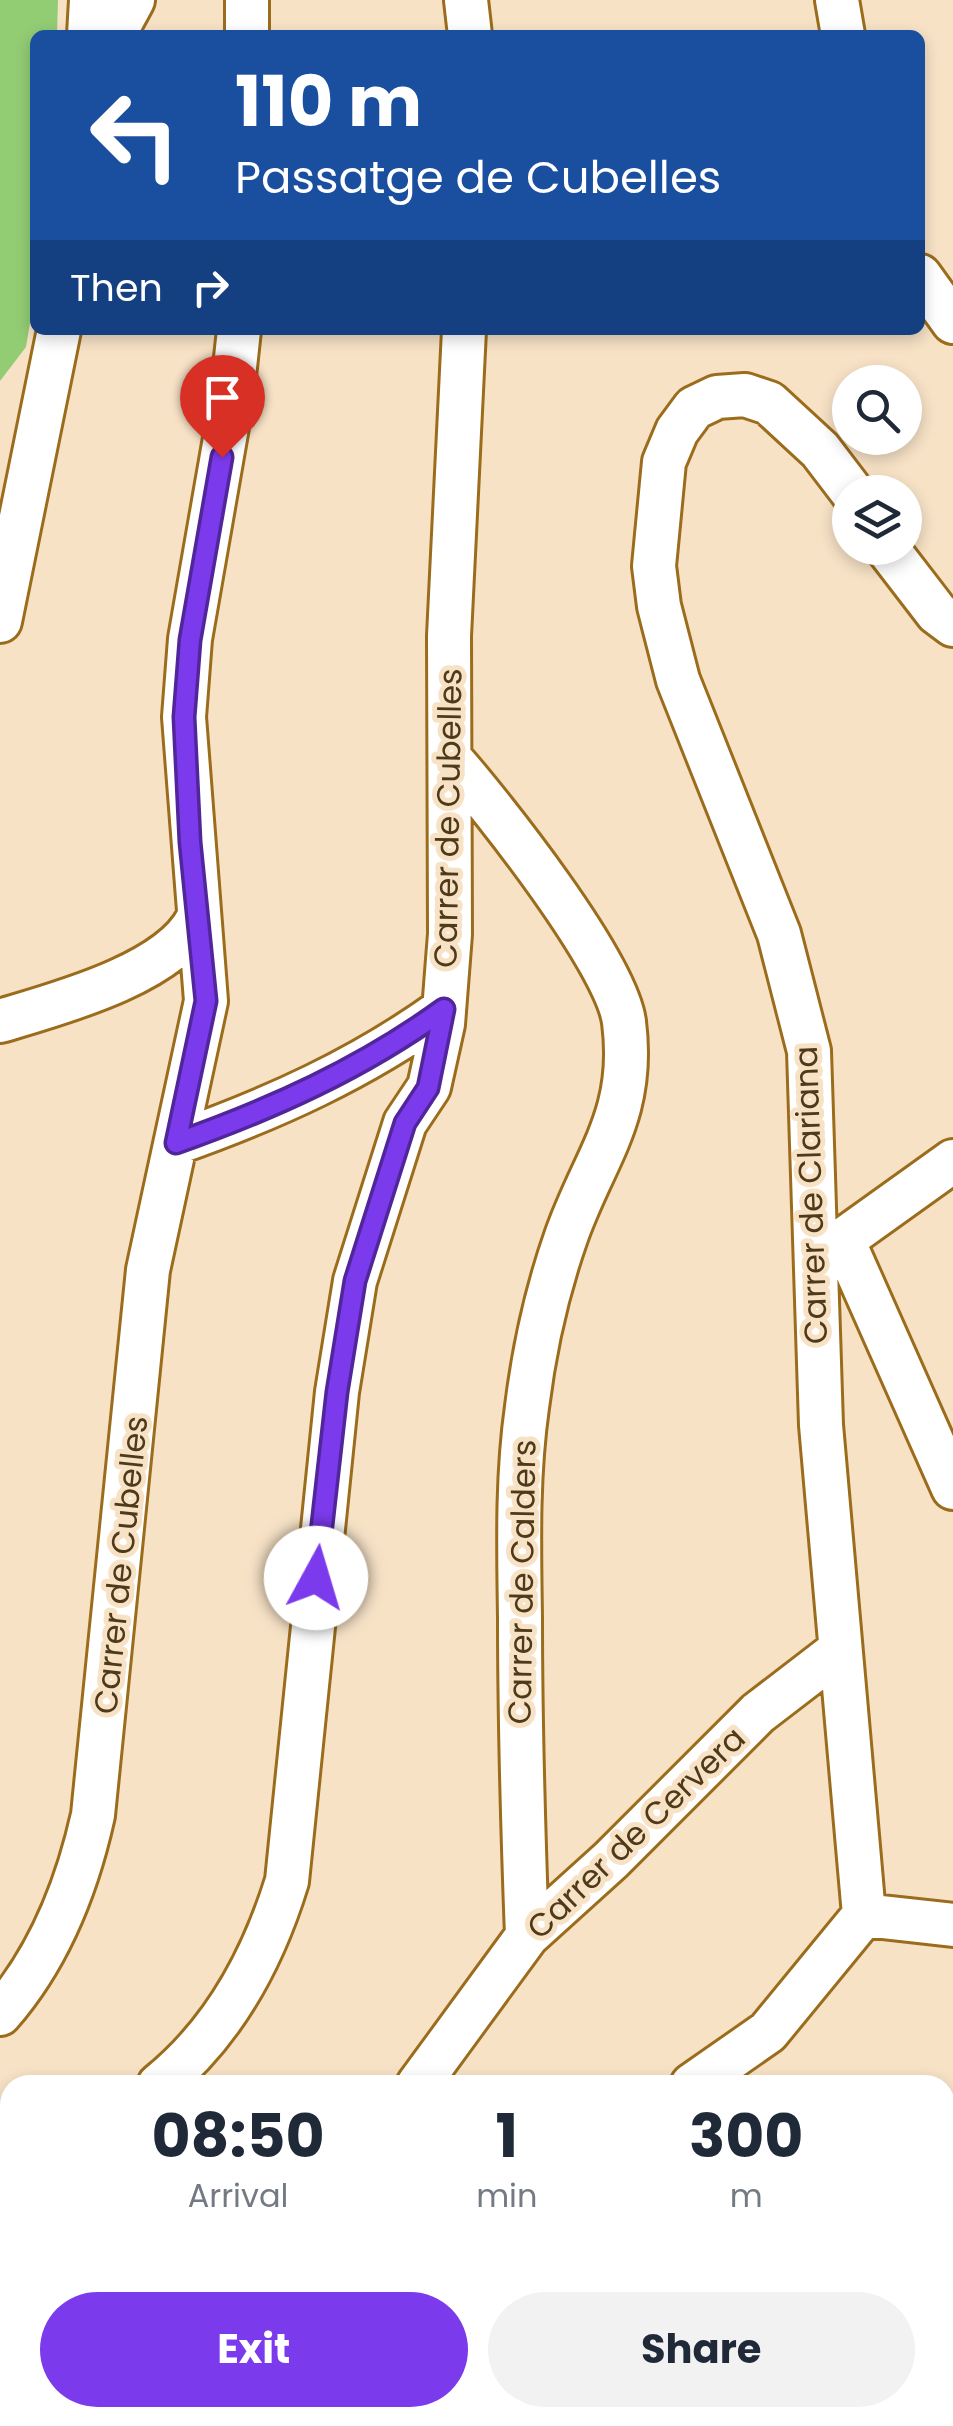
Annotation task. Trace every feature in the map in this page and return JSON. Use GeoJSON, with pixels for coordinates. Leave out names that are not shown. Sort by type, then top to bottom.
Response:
{"type":"FeatureCollection","features":[{"type":"Feature","properties":{"kind":"street"},"geometry":{"type":"LineString","coordinates":[[89,30],[91,0]]}},
{"type":"Feature","properties":{"kind":"street"},"geometry":{"type":"LineString","coordinates":[[117,30],[133,0]]}},
{"type":"Feature","properties":{"kind":"street"},"geometry":{"type":"LineString","coordinates":[[247,0],[247,30]]}},
{"type":"Feature","properties":{"kind":"street"},"geometry":{"type":"LineString","coordinates":[[466,0],[469,30]]}},
{"type":"Feature","properties":{"kind":"street"},"geometry":{"type":"LineString","coordinates":[[837,0],[842,30]]}},
{"type":"Feature","properties":{"kind":"street"},"geometry":{"type":"LineString","coordinates":[[925,283],[953,322]]}},
{"type":"Feature","properties":{"kind":"street"},"geometry":{"type":"LineString","coordinates":[[0,621],[57,335]]}},
{"type":"Feature","properties":{"kind":"street","name":"Carrer de Cubelles"},"geometry":{"type":"LineString","coordinates":[[0,2014],[39,1962],[59,1920],[84,1856],[93,1815],[148,1270],[206,1001],[184,717],[190,640],[232,404],[239,335]]}},
{"type":"Feature","properties":{"kind":"street","name":"Carrer de Cubelles"},"geometry":{"type":"LineString","coordinates":[[195,2067],[272,1928],[286,1881],[334,1411],[355,1281],[405,1123],[428,1088],[444,1009],[450,934],[449,636],[464,335]]}},
{"type":"Feature","properties":{"kind":"street","name":"Carrer de Clariana"},"geometry":{"type":"LineString","coordinates":[[839,475],[820,450],[769,402],[744,395],[717,397],[694,408],[677,430],[664,462],[655,534],[659,606],[678,680],[752,875],[779,934],[809,1052],[830,1249],[821,1425],[864,1916]]}},
{"type":"Feature","properties":{"kind":"street"},"geometry":{"type":"LineString","coordinates":[[900,565],[937,612],[953,624]]}},
{"type":"Feature","properties":{"kind":"street","name":"Carrer de Calders"},"geometry":{"type":"LineString","coordinates":[[450,758],[496,810],[584,938],[624,1018],[622,1101],[610,1142],[558,1260],[526,1407],[518,1519],[519,1757],[527,1936]]}},
{"type":"Feature","properties":{"kind":"street"},"geometry":{"type":"LineString","coordinates":[[0,1022],[100,988],[167,953],[189,936],[198,918]]}},
{"type":"Feature","properties":{"kind":"street"},"geometry":{"type":"LineString","coordinates":[[176,1143],[334,1078],[382,1053],[444,1009]]}},
{"type":"Feature","properties":{"kind":"street"},"geometry":{"type":"LineString","coordinates":[[953,1161],[830,1249],[953,1488]]}},
{"type":"Feature","properties":{"kind":"street","name":"Carrer de Cervera"},"geometry":{"type":"LineString","coordinates":[[425,2075],[527,1936],[611,1860],[758,1713],[840,1650]]}},
{"type":"Feature","properties":{"kind":"street"},"geometry":{"type":"LineString","coordinates":[[706,2075],[768,2032],[864,1916],[953,1925]]}},
{"type":"Feature","properties":{"kind":"green space"},"geometry":{"type":"Polygon","coordinates":[[[0,0],[58,0],[57,30],[30,30],[30,323],[26,347],[0,381],[0,0]]]}},
{"type":"Feature","properties":{"kind":"route"},"geometry":{"type":"LineString","coordinates":[[222,457],[190,640],[184,717],[190,842],[206,1001],[176,1143],[231,1124],[334,1078],[382,1053],[444,1009],[436,1065],[428,1088],[405,1123],[355,1281],[337,1392],[316,1578]]}}]}
